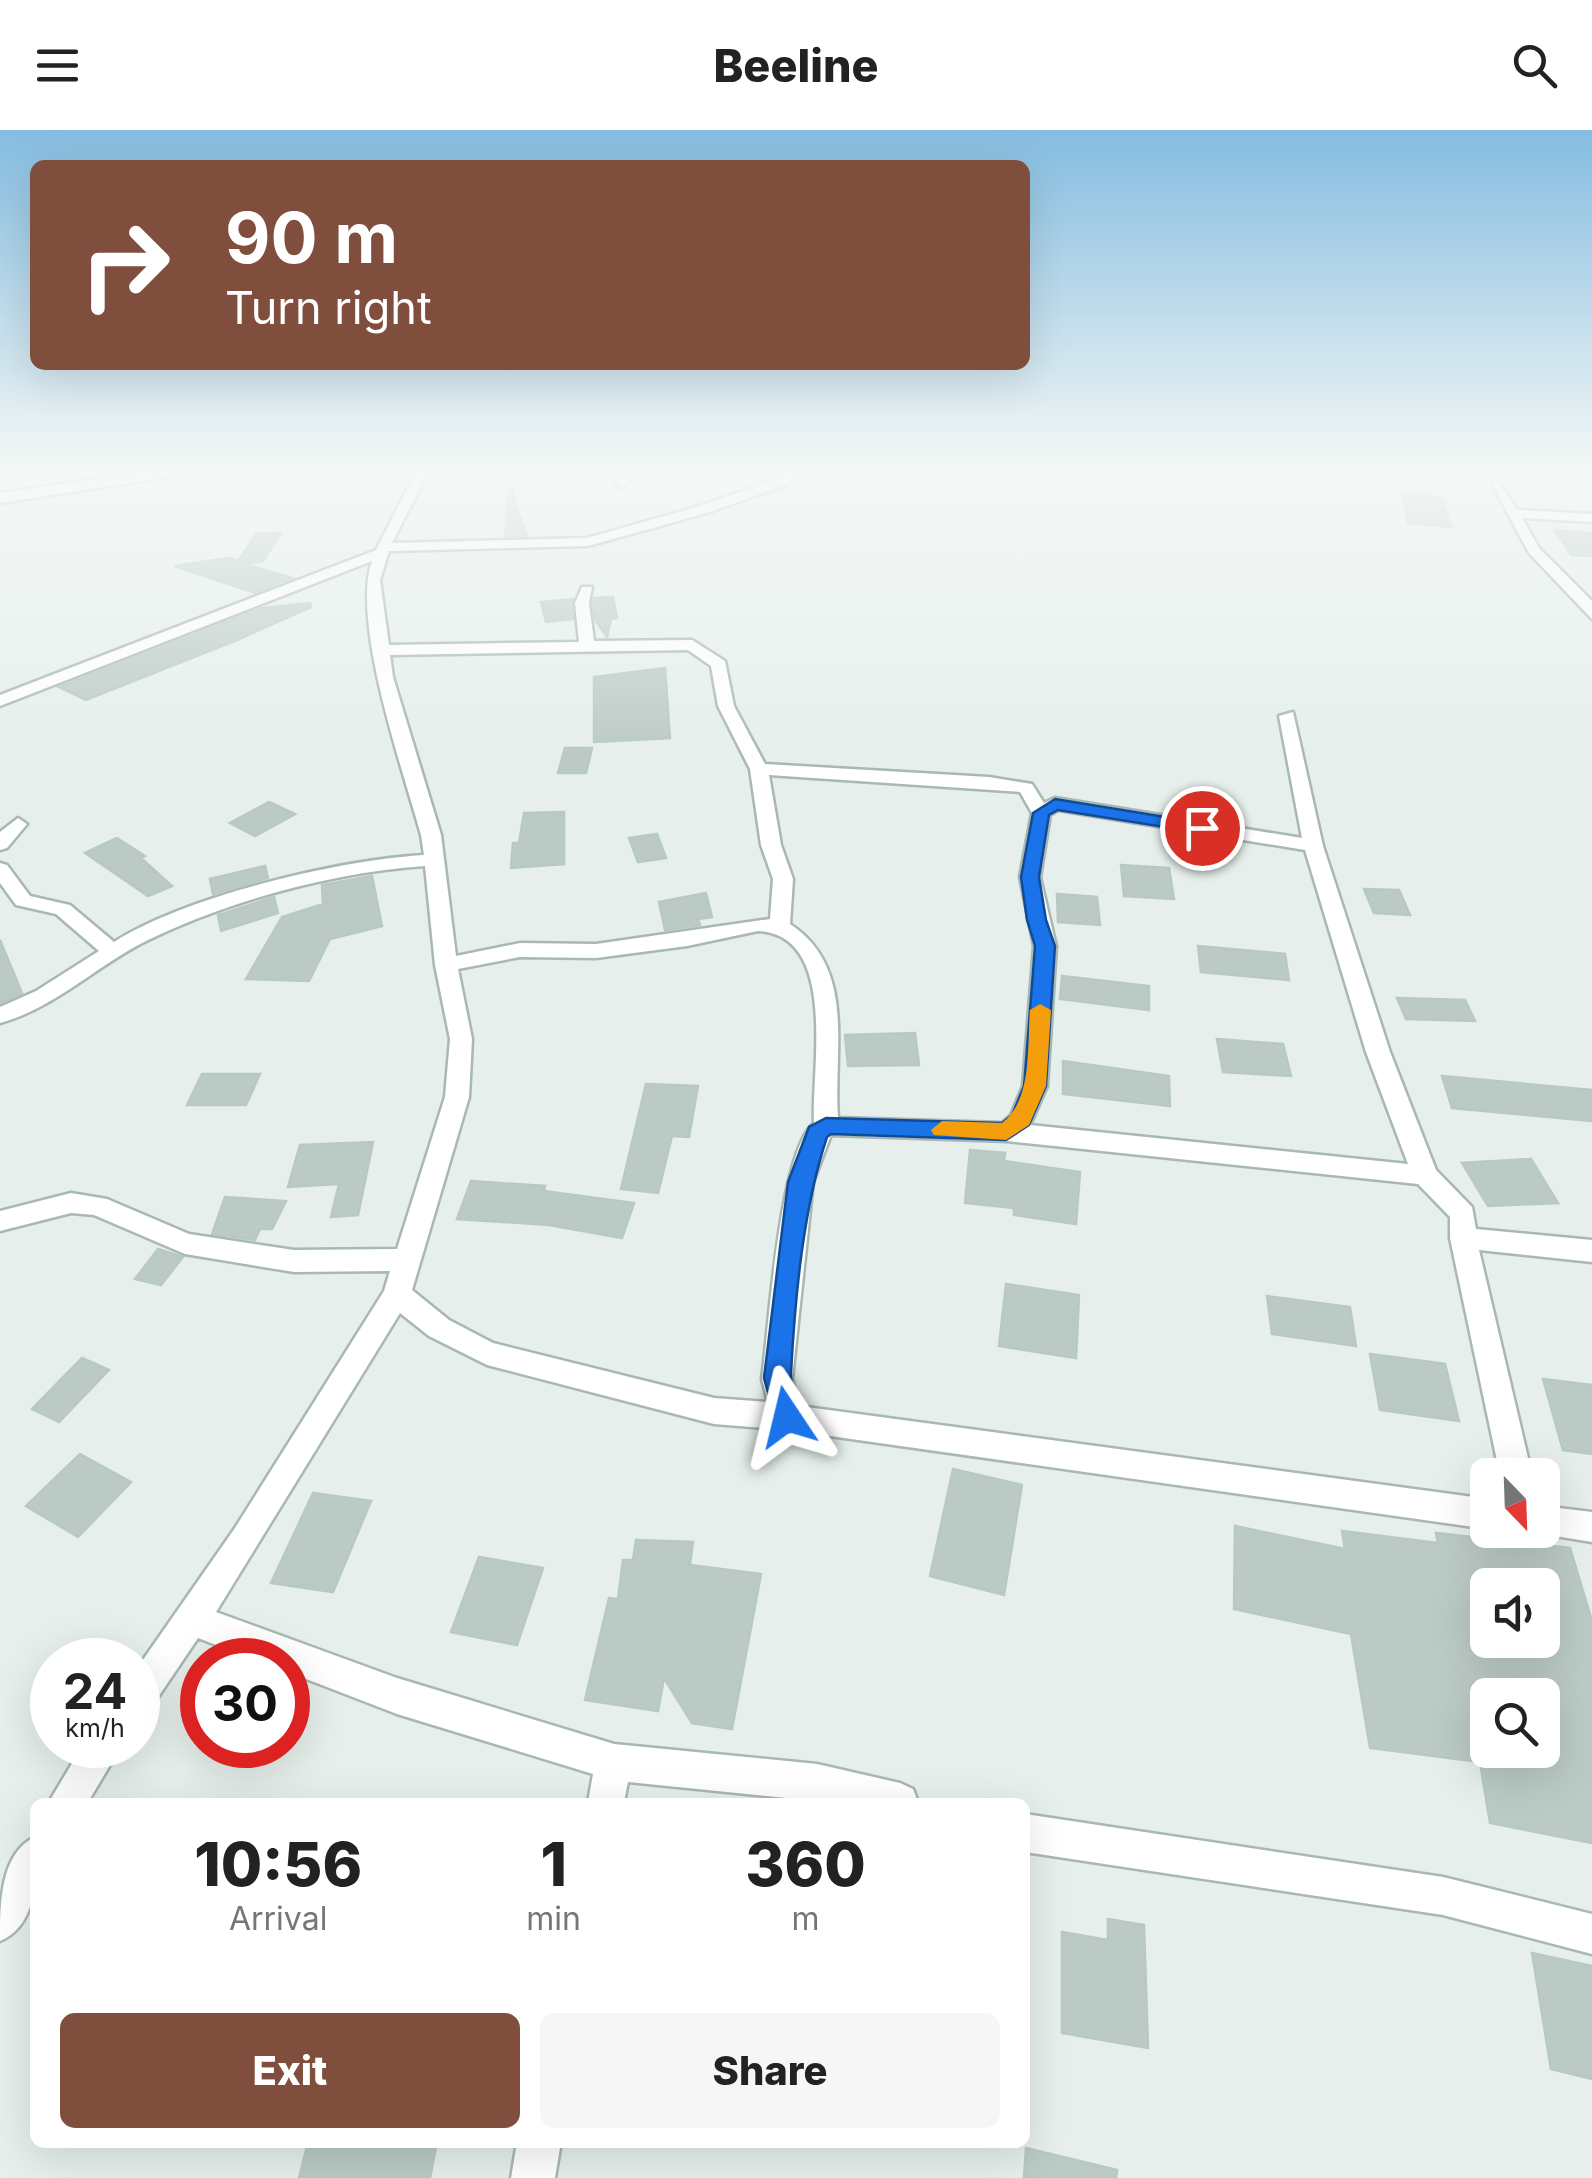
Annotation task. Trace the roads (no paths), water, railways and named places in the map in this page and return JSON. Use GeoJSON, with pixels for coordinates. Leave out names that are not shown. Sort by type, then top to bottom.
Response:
{"type":"FeatureCollection","features":[{"type":"Feature","properties":{"kind":"street"},"geometry":{"type":"LineString","coordinates":[[0,701],[338,568]]}},
{"type":"Feature","properties":{"kind":"street"},"geometry":{"type":"LineString","coordinates":[[160,1664],[246,1538],[397,1294],[457,1097],[461,1039],[446,965],[435,860],[386,677],[373,580],[377,568]]}},
{"type":"Feature","properties":{"kind":"street"},"geometry":{"type":"LineString","coordinates":[[1551,568],[1588,605],[1592,615]]}},
{"type":"Feature","properties":{"kind":"street"},"geometry":{"type":"LineString","coordinates":[[587,590],[582,603],[587,646]]}},
{"type":"Feature","properties":{"kind":"street"},"geometry":{"type":"LineString","coordinates":[[382,650],[692,645],[705,654],[718,664],[726,706],[759,769],[771,845],[783,879],[780,926]]}},
{"type":"Feature","properties":{"kind":"street"},"geometry":{"type":"LineString","coordinates":[[1287,716],[1313,846],[1378,1052],[1425,1175],[1464,1214],[1463,1238],[1512,1458]]}},
{"type":"Feature","properties":{"kind":"street"},"geometry":{"type":"LineString","coordinates":[[759,769],[989,782],[1026,788],[1041,813],[1030,877],[1036,920],[1045,946],[1035,1086],[1021,1120],[1006,1132]]}},
{"type":"Feature","properties":{"kind":"street"},"geometry":{"type":"LineString","coordinates":[[1041,813],[1055,804],[1313,846]]}},
{"type":"Feature","properties":{"kind":"street"},"geometry":{"type":"LineString","coordinates":[[0,844],[18,824]]}},
{"type":"Feature","properties":{"kind":"street"},"geometry":{"type":"LineString","coordinates":[[0,1016],[44,996],[135,938],[196,911],[367,864],[435,860]]}},
{"type":"Feature","properties":{"kind":"street"},"geometry":{"type":"LineString","coordinates":[[0,869],[23,902],[63,909],[114,953]]}},
{"type":"Feature","properties":{"kind":"street"},"geometry":{"type":"LineString","coordinates":[[446,965],[520,950],[647,946],[758,925],[780,926],[798,938],[814,961],[828,1003],[826,1126]]}},
{"type":"Feature","properties":{"kind":"street"},"geometry":{"type":"LineString","coordinates":[[787,1417],[777,1378],[800,1182],[817,1133],[826,1126],[1006,1132],[1425,1175]]}},
{"type":"Feature","properties":{"kind":"street"},"geometry":{"type":"LineString","coordinates":[[0,1222],[72,1203],[98,1206],[185,1244],[294,1261],[410,1260]]}},
{"type":"Feature","properties":{"kind":"street"},"geometry":{"type":"LineString","coordinates":[[1463,1238],[1592,1251]]}},
{"type":"Feature","properties":{"kind":"street"},"geometry":{"type":"LineString","coordinates":[[397,1294],[440,1328],[487,1353],[714,1411],[787,1417],[1470,1512]]}},
{"type":"Feature","properties":{"kind":"street"},"geometry":{"type":"LineString","coordinates":[[1560,1523],[1592,1527]]}},
{"type":"Feature","properties":{"kind":"street"},"geometry":{"type":"LineString","coordinates":[[191,1619],[397,1696],[614,1762],[816,1782],[883,1798]]}},
{"type":"Feature","properties":{"kind":"street"},"geometry":{"type":"LineString","coordinates":[[607,1798],[614,1762]]}},
{"type":"Feature","properties":{"kind":"street"},"geometry":{"type":"LineString","coordinates":[[71,1798],[89,1768]]}},
{"type":"Feature","properties":{"kind":"street"},"geometry":{"type":"LineString","coordinates":[[1030,1834],[1443,1896],[1592,1934]]}},
{"type":"Feature","properties":{"kind":"street"},"geometry":{"type":"LineString","coordinates":[[0,1922],[20,1868]]}},
{"type":"Feature","properties":{"kind":"street"},"geometry":{"type":"LineString","coordinates":[[532,2178],[539,2148]]}}]}
